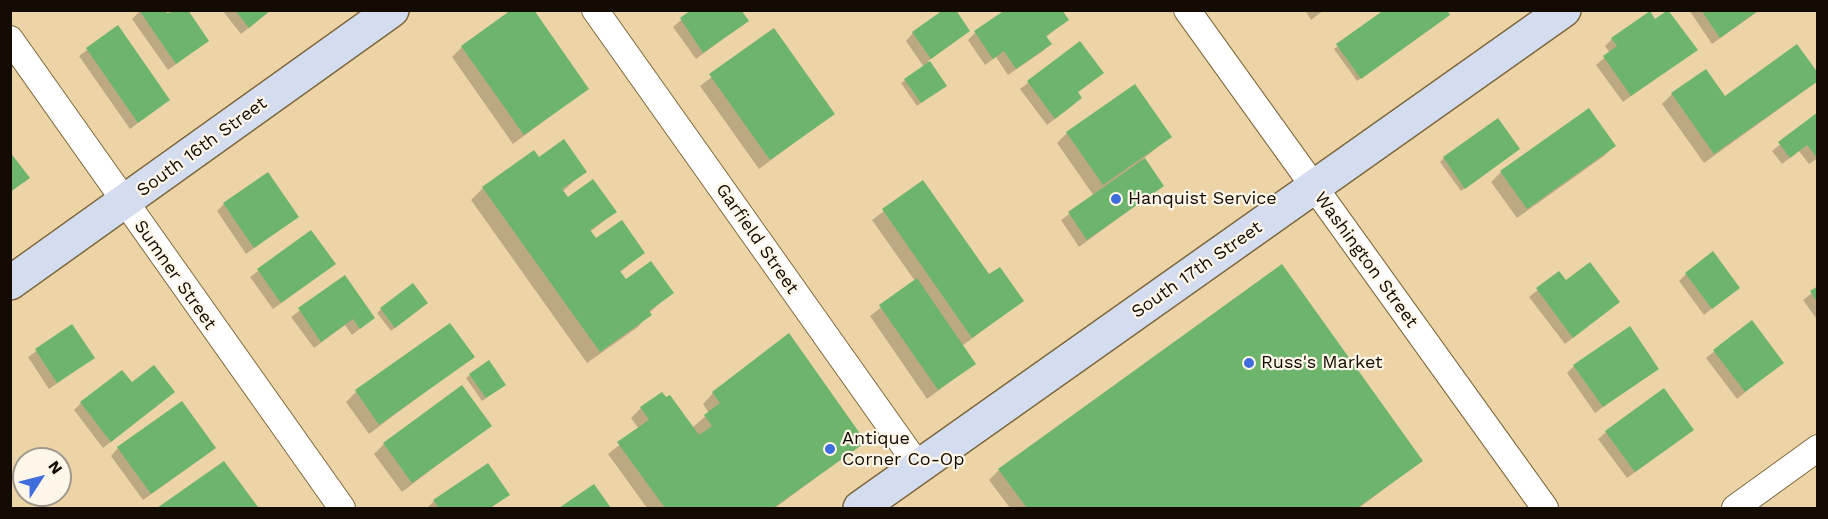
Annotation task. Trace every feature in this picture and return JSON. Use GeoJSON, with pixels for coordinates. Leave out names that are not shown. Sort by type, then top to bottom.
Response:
{"type":"FeatureCollection","features":[{"type":"Feature","properties":{"kind":"main road","name":"South 16th Street"},"geometry":{"type":"LineString","coordinates":[[10,283],[392,10]]}},
{"type":"Feature","properties":{"kind":"main road","name":"South 17th Street"},"geometry":{"type":"LineString","coordinates":[[860,508],[1564,10]]}},
{"type":"Feature","properties":{"kind":"street","name":"Garfield Street"},"geometry":{"type":"LineString","coordinates":[[595,10],[919,467]]}},
{"type":"Feature","properties":{"kind":"street","name":"Washington Street"},"geometry":{"type":"LineString","coordinates":[[1187,10],[1545,508]]}},
{"type":"Feature","properties":{"kind":"street","name":"Sumner Street"},"geometry":{"type":"LineString","coordinates":[[10,39],[342,508]]}},
{"type":"Feature","properties":{"kind":"street"},"geometry":{"type":"LineString","coordinates":[[1735,508],[1818,448]]}},
{"type":"Feature","properties":{"kind":"building"},"geometry":{"type":"Polygon","coordinates":[[[139,10],[165,10],[167,13],[188,10],[209,41],[176,64],[139,10]]]}},
{"type":"Feature","properties":{"kind":"building"},"geometry":{"type":"Polygon","coordinates":[[[235,10],[271,10],[249,28],[235,10]]]}},
{"type":"Feature","properties":{"kind":"building"},"geometry":{"type":"Polygon","coordinates":[[[511,10],[534,10],[589,89],[524,135],[461,46],[511,10]]]}},
{"type":"Feature","properties":{"kind":"building"},"geometry":{"type":"Polygon","coordinates":[[[691,10],[741,10],[749,21],[703,53],[680,18],[691,10]]]}},
{"type":"Feature","properties":{"kind":"building"},"geometry":{"type":"Polygon","coordinates":[[[943,10],[956,10],[970,31],[931,59],[912,32],[943,10]]]}},
{"type":"Feature","properties":{"kind":"building"},"geometry":{"type":"Polygon","coordinates":[[[1005,10],[1062,10],[1069,20],[1046,36],[1052,44],[1016,69],[1004,51],[993,59],[974,31],[1005,10]]]}},
{"type":"Feature","properties":{"kind":"building"},"geometry":{"type":"Polygon","coordinates":[[[1384,10],[1447,10],[1450,15],[1361,79],[1336,44],[1384,10]]]}},
{"type":"Feature","properties":{"kind":"building"},"geometry":{"type":"Polygon","coordinates":[[[1668,10],[1698,50],[1631,96],[1603,56],[1617,46],[1611,38],[1650,11],[1655,19],[1668,10]]]}},
{"type":"Feature","properties":{"kind":"building"},"geometry":{"type":"Polygon","coordinates":[[[1701,10],[1759,10],[1720,38],[1701,10]]]}},
{"type":"Feature","properties":{"kind":"building"},"geometry":{"type":"Polygon","coordinates":[[[118,25],[170,100],[138,123],[86,48],[118,25]]]}},
{"type":"Feature","properties":{"kind":"building"},"geometry":{"type":"Polygon","coordinates":[[[774,28],[835,114],[770,160],[709,74],[774,28]]]}},
{"type":"Feature","properties":{"kind":"building"},"geometry":{"type":"Polygon","coordinates":[[[1080,41],[1104,73],[1078,92],[1082,98],[1055,119],[1027,81],[1080,41]]]}},
{"type":"Feature","properties":{"kind":"building"},"geometry":{"type":"Polygon","coordinates":[[[1797,44],[1818,73],[1818,81],[1714,154],[1671,93],[1706,69],[1725,96],[1797,44]]]}},
{"type":"Feature","properties":{"kind":"building"},"geometry":{"type":"Polygon","coordinates":[[[930,61],[947,86],[921,103],[904,79],[930,61]]]}},
{"type":"Feature","properties":{"kind":"building"},"geometry":{"type":"Polygon","coordinates":[[[1135,84],[1172,137],[1103,185],[1066,132],[1135,84]]]}},
{"type":"Feature","properties":{"kind":"building"},"geometry":{"type":"Polygon","coordinates":[[[1589,108],[1616,146],[1527,209],[1500,171],[1589,108]]]}},
{"type":"Feature","properties":{"kind":"building"},"geometry":{"type":"Polygon","coordinates":[[[1818,112],[1818,159],[1807,145],[1790,158],[1778,142],[1818,112]]]}},
{"type":"Feature","properties":{"kind":"building"},"geometry":{"type":"Polygon","coordinates":[[[1498,118],[1520,149],[1465,189],[1443,157],[1498,118]]]}},
{"type":"Feature","properties":{"kind":"building"},"geometry":{"type":"Polygon","coordinates":[[[564,139],[587,172],[562,189],[568,197],[593,179],[617,212],[590,230],[596,238],[622,220],[645,253],[620,271],[626,279],[651,261],[674,293],[649,311],[652,315],[600,352],[482,187],[534,150],[539,157],[564,139]]]}},
{"type":"Feature","properties":{"kind":"building"},"geometry":{"type":"Polygon","coordinates":[[[10,152],[30,178],[10,192],[10,152]]]}},
{"type":"Feature","properties":{"kind":"building"},"geometry":{"type":"Polygon","coordinates":[[[1145,158],[1164,186],[1087,240],[1068,212],[1145,158]]]}},
{"type":"Feature","properties":{"kind":"building"},"geometry":{"type":"Polygon","coordinates":[[[268,172],[299,217],[254,248],[223,203],[268,172]]]}},
{"type":"Feature","properties":{"kind":"building"},"geometry":{"type":"Polygon","coordinates":[[[923,180],[989,274],[1000,267],[1024,301],[972,338],[882,209],[923,180]]]}},
{"type":"Feature","properties":{"kind":"building"},"geometry":{"type":"Polygon","coordinates":[[[311,230],[336,264],[281,303],[257,269],[311,230]]]}},
{"type":"Feature","properties":{"kind":"building"},"geometry":{"type":"Polygon","coordinates":[[[1713,251],[1740,288],[1712,309],[1685,273],[1713,251]]]}},
{"type":"Feature","properties":{"kind":"building"},"geometry":{"type":"Polygon","coordinates":[[[1590,262],[1620,302],[1573,338],[1536,288],[1559,271],[1566,280],[1590,262]]]}},
{"type":"Feature","properties":{"kind":"building","name":"Russ's Market"},"geometry":{"type":"Polygon","coordinates":[[[1282,264],[1423,461],[1357,508],[1027,508],[998,469],[1282,264]]]}},
{"type":"Feature","properties":{"kind":"building"},"geometry":{"type":"Polygon","coordinates":[[[345,275],[375,318],[360,329],[353,319],[321,342],[298,308],[345,275]]]}},
{"type":"Feature","properties":{"kind":"building"},"geometry":{"type":"Polygon","coordinates":[[[917,278],[976,364],[938,390],[879,305],[917,278]]]}},
{"type":"Feature","properties":{"kind":"building"},"geometry":{"type":"Polygon","coordinates":[[[413,283],[428,303],[395,328],[380,308],[413,283]]]}},
{"type":"Feature","properties":{"kind":"building"},"geometry":{"type":"Polygon","coordinates":[[[1818,286],[1818,303],[1810,291],[1818,286]]]}},
{"type":"Feature","properties":{"kind":"building"},"geometry":{"type":"Polygon","coordinates":[[[1752,320],[1784,363],[1745,392],[1713,350],[1752,320]]]}},
{"type":"Feature","properties":{"kind":"building"},"geometry":{"type":"Polygon","coordinates":[[[450,323],[475,357],[379,425],[355,390],[450,323]]]}},
{"type":"Feature","properties":{"kind":"building"},"geometry":{"type":"Polygon","coordinates":[[[72,324],[95,358],[57,383],[35,349],[72,324]]]}},
{"type":"Feature","properties":{"kind":"building"},"geometry":{"type":"Polygon","coordinates":[[[1630,326],[1659,369],[1603,407],[1573,365],[1630,326]]]}},
{"type":"Feature","properties":{"kind":"building"},"geometry":{"type":"Polygon","coordinates":[[[789,333],[866,442],[773,508],[665,508],[617,442],[649,420],[640,407],[662,392],[666,397],[670,395],[699,435],[712,426],[704,415],[720,403],[712,392],[789,333]]]}},
{"type":"Feature","properties":{"kind":"building"},"geometry":{"type":"Polygon","coordinates":[[[489,360],[506,385],[486,398],[469,374],[489,360]]]}},
{"type":"Feature","properties":{"kind":"building"},"geometry":{"type":"Polygon","coordinates":[[[154,365],[175,392],[111,442],[80,402],[122,370],[132,382],[154,365]]]}},
{"type":"Feature","properties":{"kind":"building"},"geometry":{"type":"Polygon","coordinates":[[[462,385],[492,426],[412,483],[383,443],[462,385]]]}},
{"type":"Feature","properties":{"kind":"building"},"geometry":{"type":"Polygon","coordinates":[[[1664,388],[1694,430],[1635,472],[1605,431],[1664,388]]]}},
{"type":"Feature","properties":{"kind":"building"},"geometry":{"type":"Polygon","coordinates":[[[182,401],[216,448],[151,494],[117,447],[182,401]]]}},
{"type":"Feature","properties":{"kind":"building"},"geometry":{"type":"Polygon","coordinates":[[[224,461],[258,507],[157,508],[224,461]]]}},
{"type":"Feature","properties":{"kind":"building"},"geometry":{"type":"Polygon","coordinates":[[[488,463],[510,495],[490,508],[439,508],[433,500],[488,463]]]}},
{"type":"Feature","properties":{"kind":"building"},"geometry":{"type":"Polygon","coordinates":[[[594,484],[611,508],[559,508],[594,484]]]}},
{"type":"Feature","properties":{"kind":"place","name":"Hanquist Service"},"geometry":{"type":"Point","coordinates":[1116,199]}},
{"type":"Feature","properties":{"kind":"place","name":"Russ's Market"},"geometry":{"type":"Point","coordinates":[1249,363]}},
{"type":"Feature","properties":{"kind":"place","name":"Antique Corner Co-Op"},"geometry":{"type":"Point","coordinates":[830,449]}}]}
